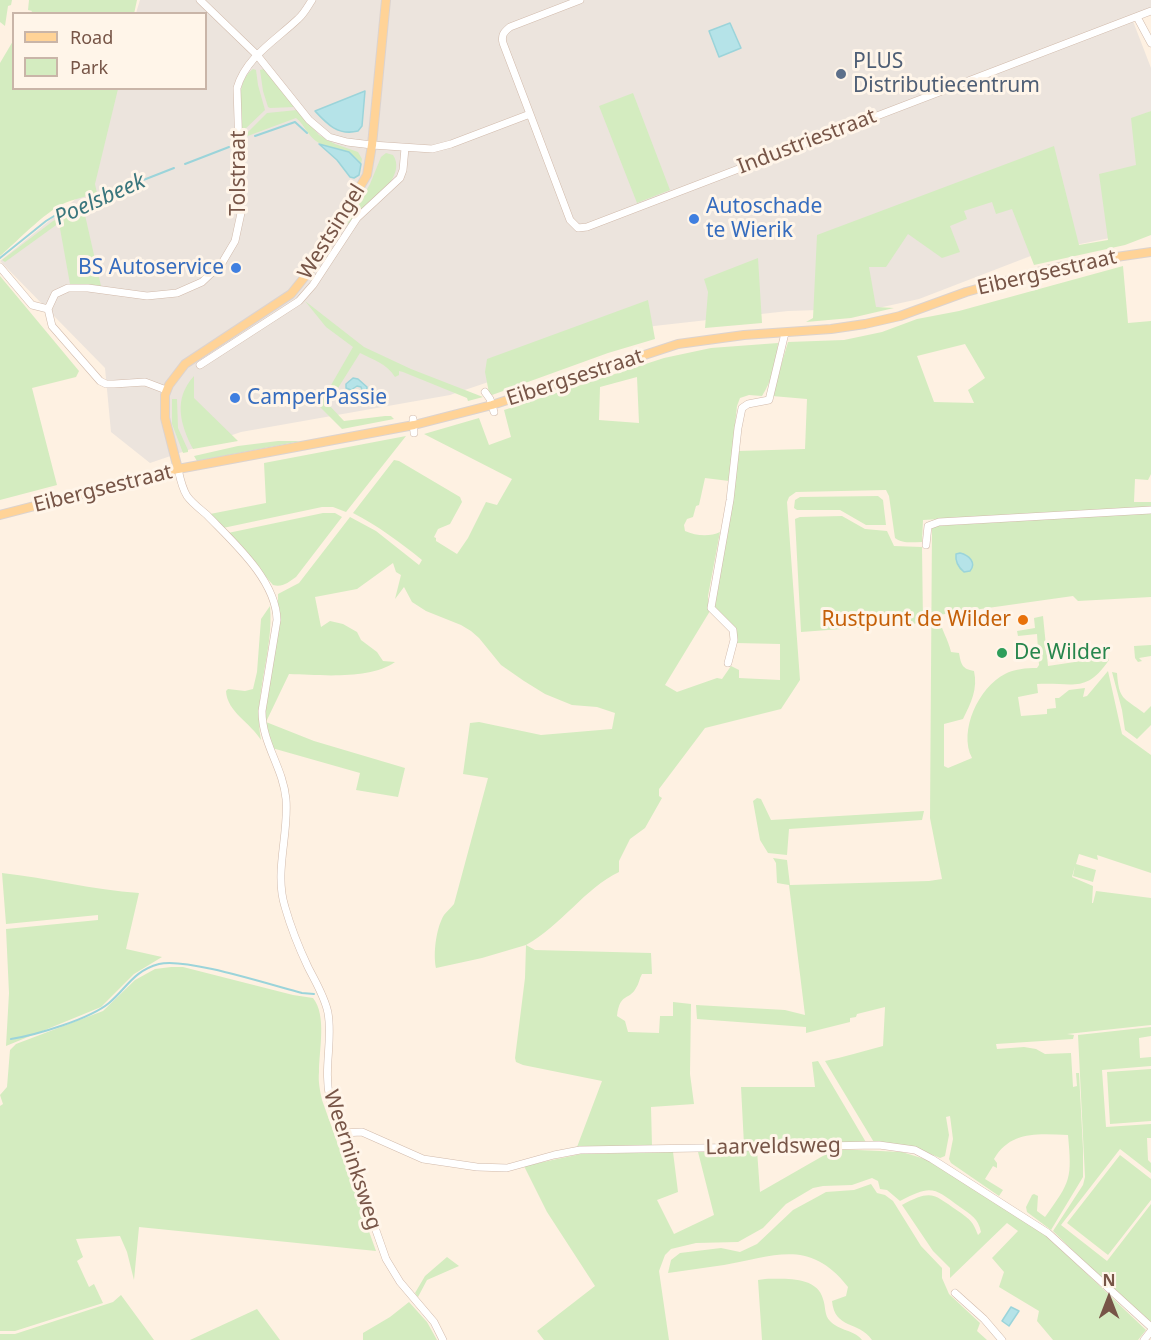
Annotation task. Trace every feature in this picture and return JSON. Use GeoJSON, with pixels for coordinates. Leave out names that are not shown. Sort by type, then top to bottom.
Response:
{"type":"FeatureCollection","features":[{"type":"Feature","properties":{"kind":"main road","name":"Westsingel"},"geometry":{"type":"LineString","coordinates":[[166,390],[185,364],[282,301],[298,286],[311,269],[367,176],[386,0]]}},
{"type":"Feature","properties":{"kind":"main road","name":"Eibergsestraat"},"geometry":{"type":"LineString","coordinates":[[0,515],[178,469],[414,426],[493,408],[678,344],[744,335],[831,329],[865,324],[900,316],[966,292],[1038,272],[1082,262],[1151,252]]}},
{"type":"Feature","properties":{"kind":"main road"},"geometry":{"type":"LineString","coordinates":[[166,390],[165,418],[178,469]]}},
{"type":"Feature","properties":{"kind":"street"},"geometry":{"type":"LineString","coordinates":[[200,0],[257,55],[320,131],[329,137],[346,142],[372,145],[440,148],[530,114]]}},
{"type":"Feature","properties":{"kind":"street","name":"Tolstraat"},"geometry":{"type":"LineString","coordinates":[[48,309],[55,294],[68,288],[88,288],[147,296],[177,293],[202,282],[222,263],[235,241],[241,213],[237,88],[243,72],[257,55],[300,17],[312,0]]}},
{"type":"Feature","properties":{"kind":"street","name":"Industriestraat"},"geometry":{"type":"LineString","coordinates":[[580,0],[510,27],[502,37],[570,220],[579,228],[587,227],[1151,11]]}},
{"type":"Feature","properties":{"kind":"street"},"geometry":{"type":"LineString","coordinates":[[1137,17],[1151,43]]}},
{"type":"Feature","properties":{"kind":"street","name":"Westsingel"},"geometry":{"type":"LineString","coordinates":[[200,364],[291,308],[305,295],[357,218],[399,178],[404,170],[405,148]]}},
{"type":"Feature","properties":{"kind":"street"},"geometry":{"type":"LineString","coordinates":[[0,267],[32,305],[48,309],[52,326],[100,381],[106,384],[145,382],[166,390]]}},
{"type":"Feature","properties":{"kind":"street"},"geometry":{"type":"LineString","coordinates":[[729,663],[734,640],[732,630],[711,608],[730,500],[738,428],[742,408],[748,404],[769,400],[785,333]]}},
{"type":"Feature","properties":{"kind":"street"},"geometry":{"type":"LineString","coordinates":[[485,392],[493,408]]}},
{"type":"Feature","properties":{"kind":"street","name":"Weerninksweg"},"geometry":{"type":"LineString","coordinates":[[178,469],[188,498],[225,533],[262,578],[277,608],[275,641],[262,711],[262,726],[283,781],[286,800],[281,890],[284,907],[327,1012],[329,1026],[326,1083],[386,1259],[400,1282],[434,1322],[443,1340]]}},
{"type":"Feature","properties":{"kind":"street"},"geometry":{"type":"LineString","coordinates":[[926,545],[928,526],[939,522],[1151,510]]}},
{"type":"Feature","properties":{"kind":"street","name":"Laarveldsweg"},"geometry":{"type":"LineString","coordinates":[[342,1133],[362,1132],[423,1159],[495,1168],[519,1165],[580,1150],[879,1145],[915,1150],[967,1180],[1048,1233],[1151,1329]]}},
{"type":"Feature","properties":{"kind":"street"},"geometry":{"type":"LineString","coordinates":[[955,1293],[984,1319],[1002,1340]]}},
{"type":"Feature","properties":{"kind":"street"},"geometry":{"type":"LineString","coordinates":[[1144,1340],[1151,1329]]}},
{"type":"Feature","properties":{"kind":"shaded area"},"geometry":{"type":"Polygon","coordinates":[[[140,0],[1151,0],[1151,9],[1131,16],[1151,68],[1151,111],[1139,117],[1149,230],[1041,252],[919,299],[878,308],[788,311],[654,326],[450,395],[241,432],[150,463],[111,432],[105,368],[0,261],[88,189],[116,90],[207,90],[207,12],[136,12],[140,0]]]}},
{"type":"Feature","properties":{"kind":"green space"},"geometry":{"type":"Polygon","coordinates":[[[0,0],[12,0],[11,5],[8,6],[5,26],[0,22],[0,0]]]}},
{"type":"Feature","properties":{"kind":"green space"},"geometry":{"type":"Polygon","coordinates":[[[29,0],[137,0],[134,12],[32,12],[28,10],[29,0]]]}},
{"type":"Feature","properties":{"kind":"green space"},"geometry":{"type":"Polygon","coordinates":[[[12,43],[12,90],[118,90],[95,184],[97,193],[62,204],[34,225],[0,256],[0,63],[12,43]]]}},
{"type":"Feature","properties":{"kind":"green space"},"geometry":{"type":"Polygon","coordinates":[[[253,69],[256,70],[265,110],[242,132],[241,90],[247,75],[253,69]]]}},
{"type":"Feature","properties":{"kind":"green space"},"geometry":{"type":"Polygon","coordinates":[[[264,69],[295,107],[268,107],[260,70],[264,69]]]}},
{"type":"Feature","properties":{"kind":"green space"},"geometry":{"type":"Polygon","coordinates":[[[633,93],[670,190],[637,203],[599,106],[633,93]]]}},
{"type":"Feature","properties":{"kind":"green space"},"geometry":{"type":"Polygon","coordinates":[[[297,110],[319,135],[335,144],[358,152],[362,159],[361,164],[352,155],[325,146],[315,140],[296,118],[245,137],[267,113],[297,110]]]}},
{"type":"Feature","properties":{"kind":"green space"},"geometry":{"type":"Polygon","coordinates":[[[1151,111],[1151,235],[1125,245],[1034,265],[1012,209],[996,214],[992,202],[964,211],[967,219],[950,226],[960,252],[942,258],[908,234],[886,267],[869,267],[876,307],[894,308],[851,318],[806,322],[813,318],[817,235],[1054,146],[1079,245],[1108,240],[1099,174],[1136,165],[1131,118],[1151,111]]]}},
{"type":"Feature","properties":{"kind":"green space"},"geometry":{"type":"Polygon","coordinates":[[[386,153],[393,155],[396,162],[393,178],[346,226],[370,184],[381,157],[386,153]]]}},
{"type":"Feature","properties":{"kind":"green space"},"geometry":{"type":"Polygon","coordinates":[[[83,206],[101,286],[70,284],[59,223],[5,262],[2,260],[53,221],[83,206]]]}},
{"type":"Feature","properties":{"kind":"green space"},"geometry":{"type":"Polygon","coordinates":[[[758,258],[762,323],[705,328],[708,292],[704,279],[758,258]]]}},
{"type":"Feature","properties":{"kind":"green space"},"geometry":{"type":"Polygon","coordinates":[[[1123,266],[1128,323],[1151,321],[1151,474],[1148,480],[1135,479],[1134,502],[1151,502],[1151,507],[923,520],[922,542],[908,542],[895,538],[889,496],[886,490],[796,492],[789,497],[787,502],[800,680],[781,709],[705,728],[659,789],[659,796],[662,798],[645,828],[630,839],[619,861],[619,872],[595,887],[539,937],[526,945],[436,968],[437,934],[444,915],[454,904],[488,778],[463,774],[470,723],[479,722],[541,735],[612,729],[615,713],[597,707],[572,705],[545,694],[501,665],[471,631],[426,611],[412,602],[404,587],[395,599],[401,575],[396,572],[393,563],[357,589],[315,597],[321,627],[330,621],[343,624],[357,632],[361,640],[377,652],[383,661],[395,662],[385,668],[359,674],[289,674],[266,722],[314,741],[405,768],[398,797],[356,790],[360,773],[272,748],[265,720],[278,594],[299,583],[350,517],[376,531],[419,565],[422,560],[389,535],[353,513],[394,460],[460,497],[462,502],[450,524],[438,529],[434,537],[436,541],[457,554],[468,538],[486,502],[497,505],[512,479],[424,434],[479,418],[489,445],[511,437],[504,410],[664,358],[711,348],[778,343],[769,384],[762,396],[749,395],[740,398],[737,406],[729,481],[705,478],[699,505],[696,506],[693,517],[687,519],[684,525],[685,531],[694,534],[707,535],[720,532],[708,596],[710,611],[665,685],[677,692],[717,678],[722,679],[731,666],[739,670],[739,678],[780,680],[780,644],[736,643],[714,608],[738,451],[805,449],[807,399],[772,396],[788,342],[844,340],[882,332],[917,319],[959,311],[1123,266]],[[965,344],[917,356],[934,402],[974,403],[968,390],[985,378],[965,344]],[[637,377],[600,387],[599,420],[639,423],[637,377]]]}},
{"type":"Feature","properties":{"kind":"green space"},"geometry":{"type":"Polygon","coordinates":[[[0,276],[79,371],[76,377],[32,388],[57,485],[0,500],[0,276]]]}},
{"type":"Feature","properties":{"kind":"green space"},"geometry":{"type":"Polygon","coordinates":[[[648,300],[655,339],[608,353],[492,395],[489,393],[485,372],[487,359],[648,300]]]}},
{"type":"Feature","properties":{"kind":"green space"},"geometry":{"type":"Polygon","coordinates":[[[305,301],[364,347],[411,369],[483,397],[468,401],[467,398],[403,372],[399,371],[399,375],[395,377],[384,366],[360,353],[328,404],[344,421],[385,416],[391,416],[394,419],[342,429],[319,406],[353,347],[326,327],[305,301]]]}},
{"type":"Feature","properties":{"kind":"green space"},"geometry":{"type":"Polygon","coordinates":[[[194,376],[194,398],[238,441],[193,449],[182,421],[181,403],[187,385],[194,376]]]}},
{"type":"Feature","properties":{"kind":"green space"},"geometry":{"type":"Polygon","coordinates":[[[172,399],[177,399],[178,428],[188,452],[183,453],[172,424],[172,399]]]}},
{"type":"Feature","properties":{"kind":"green space"},"geometry":{"type":"Polygon","coordinates":[[[406,436],[346,512],[333,507],[322,507],[223,528],[210,514],[266,503],[264,463],[406,436]]]}},
{"type":"Feature","properties":{"kind":"green space"},"geometry":{"type":"Polygon","coordinates":[[[278,441],[301,441],[197,461],[194,456],[238,446],[278,441]]]}},
{"type":"Feature","properties":{"kind":"green space"},"geometry":{"type":"Polygon","coordinates":[[[878,496],[883,500],[886,525],[866,525],[840,510],[797,510],[794,508],[795,500],[800,497],[878,496]]]}},
{"type":"Feature","properties":{"kind":"green space"},"geometry":{"type":"Polygon","coordinates":[[[323,513],[335,513],[342,517],[296,577],[282,585],[273,585],[228,533],[323,513]]]}},
{"type":"Feature","properties":{"kind":"green space"},"geometry":{"type":"Polygon","coordinates":[[[1151,513],[1151,597],[1078,601],[1073,596],[938,615],[951,652],[959,653],[963,665],[974,671],[975,678],[973,696],[963,719],[944,724],[944,766],[948,768],[972,758],[968,747],[969,723],[979,699],[987,689],[1009,672],[1037,668],[1039,665],[1037,634],[1018,636],[1017,631],[1035,628],[1034,618],[1043,616],[1048,666],[1108,657],[1109,660],[1101,671],[1086,682],[1037,684],[1038,693],[1018,697],[1021,716],[1047,714],[1047,709],[1056,708],[1055,698],[1059,698],[1069,690],[1085,688],[1083,697],[1087,696],[1108,671],[1122,734],[1151,755],[1151,873],[1097,855],[1098,860],[1079,854],[1076,864],[1096,870],[1093,882],[1073,876],[1075,866],[1072,877],[1093,886],[1092,903],[1096,891],[1151,898],[1151,1025],[1067,1034],[1074,1035],[1073,1039],[996,1044],[997,1049],[1024,1047],[1036,1049],[1045,1054],[1071,1053],[1073,1087],[1077,1086],[1076,1073],[1079,1073],[1083,1177],[1051,1230],[1027,1212],[1026,1207],[1032,1195],[1038,1196],[1037,1211],[1045,1217],[1065,1187],[1070,1161],[1068,1135],[1047,1134],[1017,1138],[1001,1150],[994,1159],[997,1168],[993,1166],[985,1179],[1003,1190],[999,1196],[951,1163],[949,1159],[953,1139],[950,1116],[946,1117],[949,1135],[945,1156],[940,1158],[919,1149],[875,1144],[825,1061],[883,1046],[885,1007],[857,1014],[856,1017],[850,1018],[850,1022],[806,1033],[806,1027],[697,1019],[696,1005],[785,1010],[805,1015],[789,885],[777,883],[776,863],[773,858],[787,860],[790,885],[942,879],[930,818],[932,527],[1151,513]]]}},
{"type":"Feature","properties":{"kind":"green space"},"geometry":{"type":"Polygon","coordinates":[[[842,516],[865,529],[887,531],[894,546],[922,547],[923,623],[801,632],[795,519],[842,516]]]}},
{"type":"Feature","properties":{"kind":"green space"},"geometry":{"type":"Polygon","coordinates":[[[270,606],[269,640],[261,689],[259,723],[261,740],[230,705],[226,691],[228,689],[245,691],[253,689],[257,672],[261,619],[270,606]]]}},
{"type":"Feature","properties":{"kind":"green space"},"geometry":{"type":"Polygon","coordinates":[[[1151,645],[1151,656],[1139,658],[1142,661],[1138,662],[1135,658],[1134,646],[1151,645]]]}},
{"type":"Feature","properties":{"kind":"green space"},"geometry":{"type":"Polygon","coordinates":[[[1112,672],[1117,673],[1123,697],[1144,713],[1151,706],[1151,725],[1137,739],[1125,730],[1112,672]]]}},
{"type":"Feature","properties":{"kind":"green space"},"geometry":{"type":"Polygon","coordinates":[[[757,798],[761,799],[771,820],[924,811],[922,820],[789,829],[787,855],[768,853],[760,840],[753,801],[757,798]]]}},
{"type":"Feature","properties":{"kind":"green space"},"geometry":{"type":"Polygon","coordinates":[[[2,873],[139,893],[126,949],[162,957],[134,974],[101,1007],[6,1046],[9,993],[6,929],[98,920],[98,915],[6,924],[2,873]]]}},
{"type":"Feature","properties":{"kind":"green space"},"geometry":{"type":"Polygon","coordinates":[[[526,945],[535,950],[651,953],[652,974],[642,974],[633,992],[620,1003],[617,1016],[625,1021],[628,1032],[659,1033],[660,1016],[673,1016],[673,1002],[691,1004],[690,1074],[694,1104],[651,1107],[652,1146],[577,1147],[602,1081],[516,1062],[525,978],[526,945]]]}},
{"type":"Feature","properties":{"kind":"green space"},"geometry":{"type":"Polygon","coordinates":[[[183,967],[313,998],[321,1023],[319,1079],[322,1100],[376,1251],[139,1227],[134,1280],[127,1252],[120,1236],[76,1239],[83,1257],[77,1261],[89,1287],[94,1284],[103,1303],[15,1331],[0,1331],[0,1106],[3,1104],[0,1095],[7,1087],[10,1050],[16,1044],[103,1011],[135,980],[155,969],[183,967]]]}},
{"type":"Feature","properties":{"kind":"green space"},"geometry":{"type":"Polygon","coordinates":[[[1151,1027],[1151,1036],[1139,1038],[1140,1058],[1151,1057],[1151,1066],[1102,1070],[1106,1127],[1151,1124],[1151,1138],[1147,1138],[1151,1173],[1120,1149],[1061,1225],[1107,1261],[1151,1204],[1151,1322],[1143,1319],[1053,1231],[1083,1185],[1085,1177],[1078,1035],[1151,1027]]]}},
{"type":"Feature","properties":{"kind":"green space"},"geometry":{"type":"Polygon","coordinates":[[[818,1061],[867,1144],[744,1145],[741,1087],[815,1087],[812,1062],[818,1061]]]}},
{"type":"Feature","properties":{"kind":"green space"},"geometry":{"type":"Polygon","coordinates":[[[1151,1069],[1151,1121],[1110,1124],[1107,1072],[1151,1069]]]}},
{"type":"Feature","properties":{"kind":"green space"},"geometry":{"type":"Polygon","coordinates":[[[835,1149],[902,1152],[928,1160],[949,1172],[1041,1230],[1146,1330],[1138,1340],[1053,1340],[1037,1321],[1039,1311],[999,1287],[1004,1272],[992,1258],[1018,1231],[1007,1223],[950,1278],[950,1268],[933,1251],[902,1205],[926,1195],[937,1197],[969,1219],[978,1235],[981,1232],[976,1220],[938,1192],[926,1190],[900,1201],[887,1190],[880,1189],[878,1181],[872,1178],[852,1185],[813,1188],[786,1204],[763,1228],[738,1242],[696,1243],[671,1249],[665,1255],[659,1271],[669,1340],[544,1340],[537,1331],[595,1286],[547,1212],[524,1166],[581,1154],[673,1152],[678,1192],[657,1200],[674,1234],[714,1215],[698,1152],[757,1150],[760,1192],[835,1149]]]}},
{"type":"Feature","properties":{"kind":"green space"},"geometry":{"type":"Polygon","coordinates":[[[1120,1155],[1151,1179],[1151,1200],[1108,1255],[1067,1223],[1120,1155]]]}},
{"type":"Feature","properties":{"kind":"green space"},"geometry":{"type":"Polygon","coordinates":[[[871,1184],[877,1193],[893,1201],[921,1246],[942,1268],[942,1278],[949,1294],[980,1323],[977,1331],[987,1340],[872,1340],[860,1330],[842,1321],[834,1310],[832,1301],[846,1296],[848,1287],[834,1272],[806,1256],[776,1255],[668,1273],[671,1260],[680,1253],[721,1248],[740,1252],[757,1244],[793,1210],[826,1192],[854,1190],[871,1184]]]}},
{"type":"Feature","properties":{"kind":"green space"},"geometry":{"type":"Polygon","coordinates":[[[447,1257],[459,1266],[427,1280],[418,1297],[415,1293],[425,1276],[447,1257]]]}},
{"type":"Feature","properties":{"kind":"green space"},"geometry":{"type":"Polygon","coordinates":[[[758,1280],[799,1280],[814,1286],[823,1299],[828,1319],[862,1340],[762,1340],[758,1280]]]}},
{"type":"Feature","properties":{"kind":"green space"},"geometry":{"type":"Polygon","coordinates":[[[121,1295],[154,1340],[0,1340],[0,1334],[15,1334],[113,1302],[121,1295]]]}},
{"type":"Feature","properties":{"kind":"green space"},"geometry":{"type":"Polygon","coordinates":[[[409,1302],[427,1322],[437,1340],[363,1340],[363,1333],[390,1317],[409,1302]]]}},
{"type":"Feature","properties":{"kind":"green space"},"geometry":{"type":"Polygon","coordinates":[[[257,1309],[280,1340],[190,1340],[257,1309]]]}},
{"type":"Feature","properties":{"kind":"water"},"geometry":{"type":"Polygon","coordinates":[[[730,23],[741,48],[719,57],[709,31],[730,23]]]}},
{"type":"Feature","properties":{"kind":"water"},"geometry":{"type":"Polygon","coordinates":[[[365,91],[362,126],[358,131],[345,132],[334,128],[315,111],[365,91]]]}},
{"type":"Feature","properties":{"kind":"water"},"geometry":{"type":"Polygon","coordinates":[[[319,144],[349,152],[361,164],[359,175],[354,178],[350,177],[337,160],[319,144]]]}},
{"type":"Feature","properties":{"kind":"water"},"geometry":{"type":"Polygon","coordinates":[[[353,378],[358,379],[367,387],[366,398],[361,406],[354,400],[362,390],[361,387],[357,386],[351,390],[346,388],[346,384],[353,378]]]}},
{"type":"Feature","properties":{"kind":"water"},"geometry":{"type":"Polygon","coordinates":[[[960,553],[971,560],[973,565],[970,571],[964,572],[957,564],[956,554],[960,553]]]}},
{"type":"Feature","properties":{"kind":"water"},"geometry":{"type":"Polygon","coordinates":[[[1011,1307],[1019,1311],[1009,1326],[1002,1321],[1011,1307]]]}},
{"type":"Feature","properties":{"kind":"waterway","name":"Poelsbeek"},"geometry":{"type":"LineString","coordinates":[[255,136],[295,122],[307,133]]}},
{"type":"Feature","properties":{"kind":"waterway","name":"Poelsbeek"},"geometry":{"type":"LineString","coordinates":[[185,164],[229,147]]}},
{"type":"Feature","properties":{"kind":"waterway","name":"Poelsbeek"},"geometry":{"type":"LineString","coordinates":[[0,258],[59,213],[174,168]]}},
{"type":"Feature","properties":{"kind":"waterway"},"geometry":{"type":"LineString","coordinates":[[11,1039],[48,1030],[89,1015],[109,1003],[136,975],[159,964],[188,964],[302,993],[314,994]]}},
{"type":"Feature","properties":{"kind":"place","name":"PLUS Distributiecentrum"},"geometry":{"type":"Point","coordinates":[841,74]}},
{"type":"Feature","properties":{"kind":"place","name":"Autoschade te Wierik"},"geometry":{"type":"Point","coordinates":[694,219]}},
{"type":"Feature","properties":{"kind":"place","name":"BS Autoservice"},"geometry":{"type":"Point","coordinates":[236,268]}},
{"type":"Feature","properties":{"kind":"place","name":"CamperPassie"},"geometry":{"type":"Point","coordinates":[235,398]}},
{"type":"Feature","properties":{"kind":"place","name":"Rustpunt de Wilder"},"geometry":{"type":"Point","coordinates":[1023,620]}},
{"type":"Feature","properties":{"kind":"place","name":"De Wilder"},"geometry":{"type":"Point","coordinates":[1002,653]}}]}
